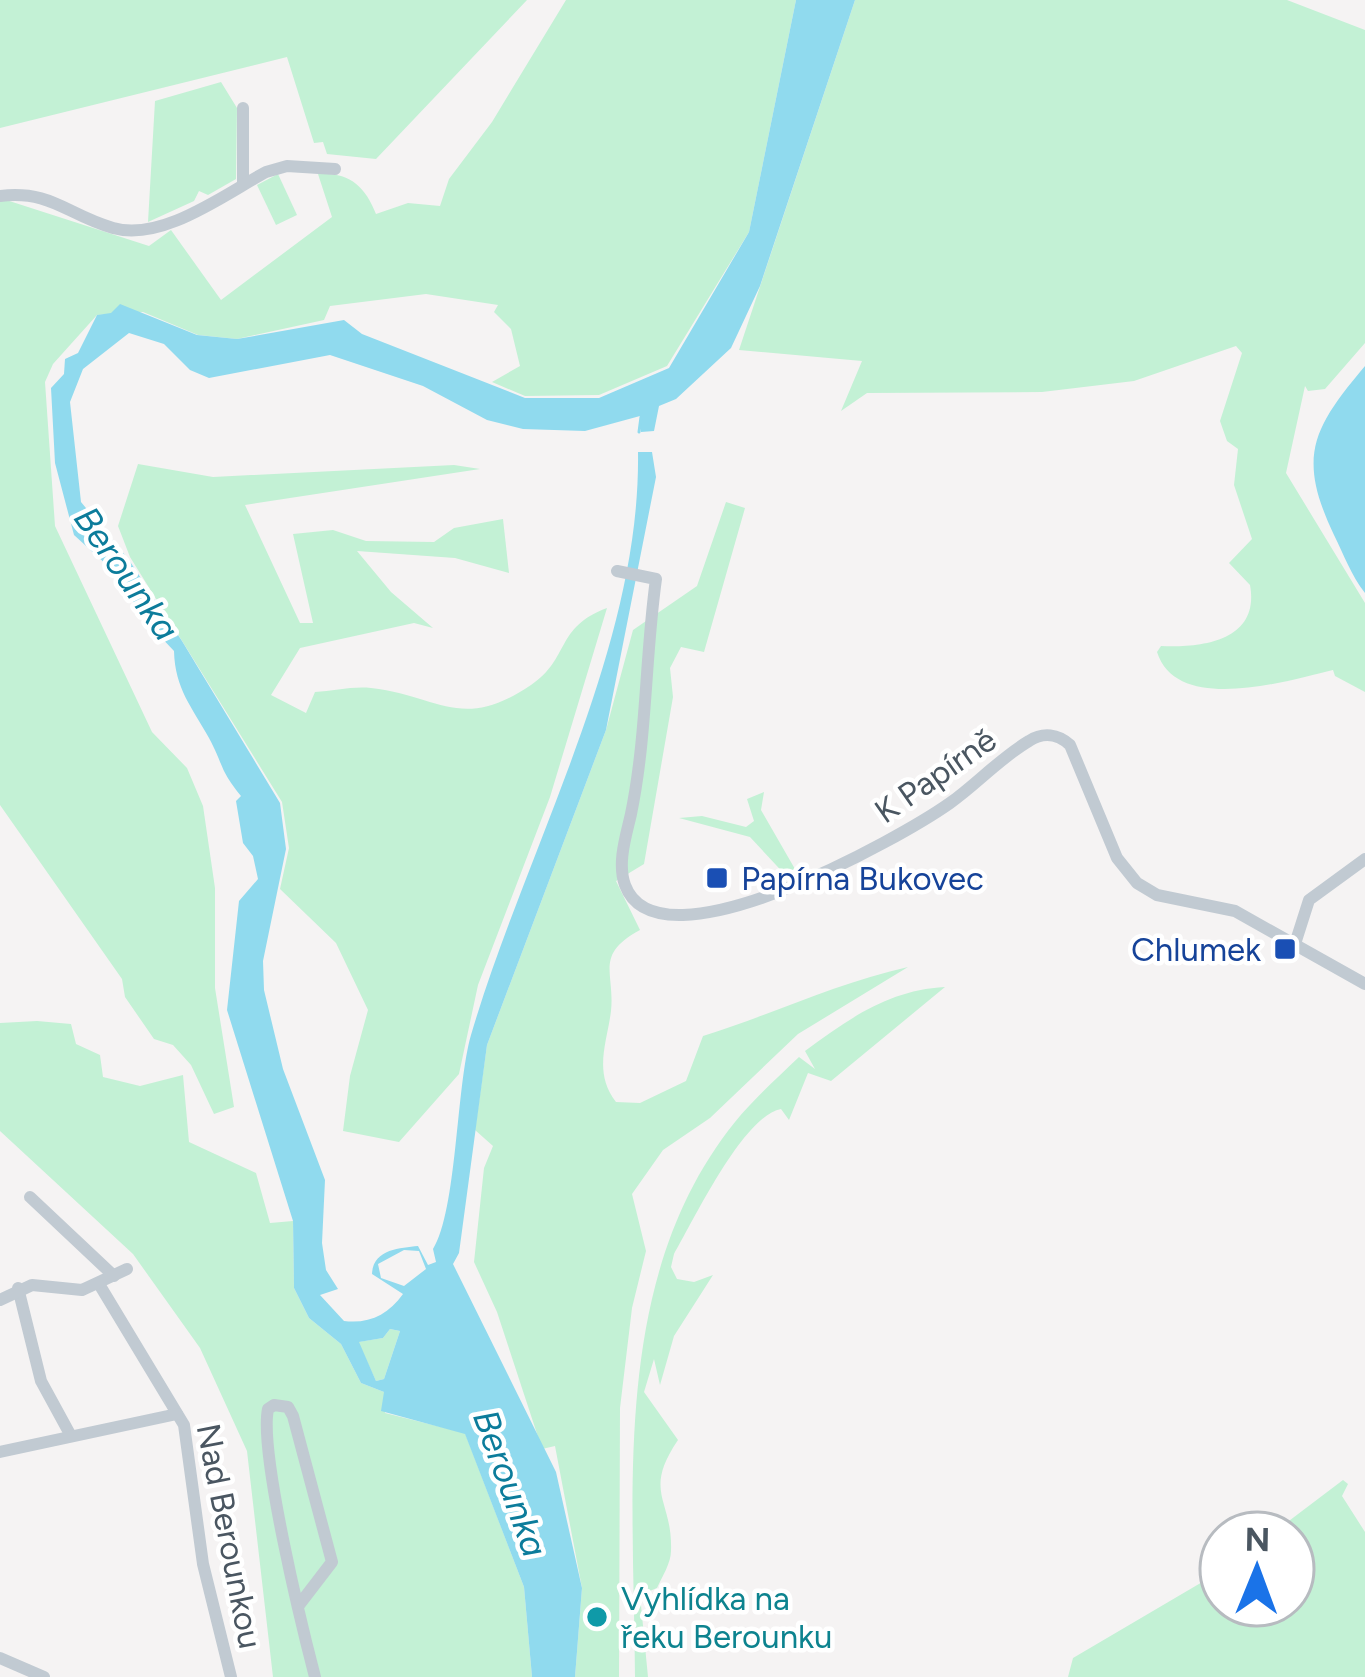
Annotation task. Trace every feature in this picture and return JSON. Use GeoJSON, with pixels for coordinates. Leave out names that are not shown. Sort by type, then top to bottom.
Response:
{"type":"FeatureCollection","features":[{"type":"Feature","properties":{"kind":"street"},"geometry":{"type":"LineString","coordinates":[[243,108],[243,184]]}},
{"type":"Feature","properties":{"kind":"street"},"geometry":{"type":"LineString","coordinates":[[0,196],[41,194],[110,228],[144,230],[286,166],[335,169]]}},
{"type":"Feature","properties":{"kind":"street","name":"K Papírně"},"geometry":{"type":"LineString","coordinates":[[617,571],[656,579],[645,726],[622,876],[630,896],[660,916],[680,918],[788,890],[882,845],[950,803],[1030,740],[1051,735],[1070,745],[1117,858],[1137,883],[1157,895],[1235,911],[1365,984]]}},
{"type":"Feature","properties":{"kind":"street"},"geometry":{"type":"LineString","coordinates":[[1294,947],[1310,900],[1365,859]]}},
{"type":"Feature","properties":{"kind":"street"},"geometry":{"type":"LineString","coordinates":[[0,1300],[18,1288],[82,1290],[121,1272],[29,1197]]}},
{"type":"Feature","properties":{"kind":"street","name":"Nad Berounkou"},"geometry":{"type":"LineString","coordinates":[[99,1284],[184,1425],[203,1564],[231,1677]]}},
{"type":"Feature","properties":{"kind":"street"},"geometry":{"type":"LineString","coordinates":[[18,1288],[41,1382],[70,1436]]}},
{"type":"Feature","properties":{"kind":"street"},"geometry":{"type":"LineString","coordinates":[[299,1605],[332,1562],[293,1416],[288,1407],[274,1405],[268,1409],[267,1438],[299,1605],[315,1677]]}},
{"type":"Feature","properties":{"kind":"street"},"geometry":{"type":"LineString","coordinates":[[0,1452],[177,1414]]}},
{"type":"Feature","properties":{"kind":"street"},"geometry":{"type":"LineString","coordinates":[[0,1658],[44,1677]]}},
{"type":"Feature","properties":{"kind":"green space"},"geometry":{"type":"Polygon","coordinates":[[[0,0],[527,0],[376,159],[327,154],[323,142],[314,143],[287,57],[0,128],[0,0]]]}},
{"type":"Feature","properties":{"kind":"green space"},"geometry":{"type":"Polygon","coordinates":[[[566,0],[796,0],[749,232],[667,366],[599,395],[525,396],[492,382],[520,366],[511,329],[494,312],[498,305],[426,294],[330,306],[324,320],[237,339],[198,335],[143,312],[97,315],[53,364],[45,382],[55,526],[152,732],[187,768],[203,806],[215,888],[215,988],[234,1107],[214,1114],[191,1065],[173,1045],[154,1039],[125,997],[122,979],[0,805],[0,198],[149,246],[171,230],[221,300],[332,217],[318,174],[339,175],[354,183],[376,214],[408,203],[440,206],[449,179],[492,122],[566,0]]]}},
{"type":"Feature","properties":{"kind":"green space"},"geometry":{"type":"Polygon","coordinates":[[[855,0],[1287,0],[1365,30],[1365,343],[1325,389],[1308,391],[1305,386],[1286,473],[1365,603],[1365,692],[1335,676],[1333,670],[1262,686],[1209,688],[1186,683],[1168,671],[1157,652],[1161,646],[1194,645],[1225,637],[1238,629],[1251,603],[1250,585],[1229,563],[1252,539],[1234,485],[1238,449],[1227,441],[1220,421],[1242,353],[1236,346],[1134,381],[1042,392],[867,393],[841,411],[862,361],[739,350],[855,0]]]}},
{"type":"Feature","properties":{"kind":"green space"},"geometry":{"type":"Polygon","coordinates":[[[221,82],[237,108],[236,179],[208,195],[199,191],[194,201],[148,222],[155,101],[221,82]]]}},
{"type":"Feature","properties":{"kind":"green space"},"geometry":{"type":"Polygon","coordinates":[[[278,174],[297,215],[276,225],[257,185],[278,174]]]}},
{"type":"Feature","properties":{"kind":"green space"},"geometry":{"type":"Polygon","coordinates":[[[138,464],[213,477],[454,465],[480,469],[245,505],[300,623],[313,623],[293,534],[333,530],[366,541],[434,542],[454,528],[503,519],[509,573],[455,558],[357,551],[391,592],[433,628],[414,623],[300,648],[271,695],[306,713],[315,692],[357,688],[468,709],[507,699],[543,675],[579,624],[607,608],[550,797],[478,985],[459,1074],[399,1142],[343,1131],[350,1076],[368,1010],[336,943],[280,889],[289,848],[282,802],[130,557],[118,526],[138,464]]]}},
{"type":"Feature","properties":{"kind":"green space"},"geometry":{"type":"Polygon","coordinates":[[[726,502],[745,508],[704,652],[681,647],[670,668],[673,697],[644,864],[616,881],[640,930],[617,948],[610,965],[611,1011],[603,1068],[609,1091],[616,1102],[640,1103],[686,1081],[703,1036],[908,967],[798,1034],[710,1118],[663,1150],[632,1194],[646,1251],[632,1308],[620,1408],[619,1677],[575,1677],[582,1588],[555,1446],[542,1449],[497,1312],[474,1262],[484,1168],[493,1146],[475,1130],[487,1045],[606,730],[633,630],[697,586],[726,502]]]}},
{"type":"Feature","properties":{"kind":"green space"},"geometry":{"type":"Polygon","coordinates":[[[764,792],[761,810],[799,876],[790,880],[750,837],[679,818],[702,816],[746,827],[754,821],[747,799],[764,792]]]}},
{"type":"Feature","properties":{"kind":"green space"},"geometry":{"type":"Polygon","coordinates":[[[945,987],[831,1081],[808,1073],[789,1120],[781,1109],[751,1130],[674,1254],[671,1267],[677,1279],[694,1282],[713,1275],[674,1336],[660,1385],[654,1359],[644,1392],[678,1440],[660,1485],[671,1556],[657,1588],[640,1595],[648,1677],[635,1677],[633,1461],[638,1388],[648,1317],[666,1248],[695,1183],[735,1122],[799,1057],[815,1069],[805,1051],[888,1000],[945,987]]]}},
{"type":"Feature","properties":{"kind":"green space"},"geometry":{"type":"Polygon","coordinates":[[[0,1023],[71,1024],[76,1044],[100,1055],[103,1077],[140,1086],[183,1075],[189,1142],[256,1173],[270,1223],[293,1221],[294,1288],[309,1318],[341,1344],[361,1383],[384,1392],[385,1413],[465,1433],[524,1587],[532,1677],[273,1677],[247,1451],[200,1348],[133,1254],[0,1131],[0,1023]]]}},
{"type":"Feature","properties":{"kind":"green space"},"geometry":{"type":"Polygon","coordinates":[[[390,1329],[400,1331],[384,1379],[376,1381],[358,1342],[383,1338],[390,1329]]]}},
{"type":"Feature","properties":{"kind":"green space"},"geometry":{"type":"Polygon","coordinates":[[[1343,1480],[1348,1484],[1342,1496],[1365,1532],[1365,1677],[1068,1677],[1073,1658],[1197,1585],[1197,1629],[1317,1629],[1317,1509],[1305,1509],[1343,1480]]]}},
{"type":"Feature","properties":{"kind":"water","name":"Berounka"},"geometry":{"type":"Polygon","coordinates":[[[796,0],[855,0],[760,286],[731,348],[676,399],[659,406],[654,431],[641,432],[640,416],[585,431],[523,429],[487,420],[423,386],[330,355],[209,378],[190,370],[164,344],[129,333],[83,369],[70,402],[81,502],[129,560],[280,803],[286,849],[263,961],[264,990],[283,1069],[325,1180],[322,1243],[326,1270],[338,1289],[320,1295],[344,1321],[377,1316],[403,1294],[372,1274],[382,1255],[418,1246],[428,1265],[436,1262],[433,1249],[447,1207],[471,1035],[601,673],[634,526],[638,452],[652,452],[656,477],[606,730],[487,1045],[459,1253],[453,1264],[556,1472],[582,1588],[575,1677],[532,1677],[524,1587],[465,1434],[381,1411],[384,1392],[361,1383],[341,1344],[309,1318],[294,1288],[293,1221],[227,1010],[239,901],[258,879],[253,856],[243,843],[236,801],[241,796],[186,697],[174,651],[139,614],[120,577],[74,535],[55,463],[51,388],[64,374],[65,359],[78,353],[97,315],[111,313],[120,304],[197,335],[237,339],[344,320],[362,334],[525,398],[599,398],[669,368],[749,232],[796,0]],[[404,1250],[378,1264],[381,1278],[404,1286],[426,1269],[419,1251],[404,1250]],[[390,1329],[383,1338],[359,1342],[376,1381],[384,1379],[400,1331],[390,1329]]]}},
{"type":"Feature","properties":{"kind":"water"},"geometry":{"type":"Polygon","coordinates":[[[1365,366],[1365,593],[1323,508],[1314,464],[1322,427],[1365,366]]]}},
{"type":"Feature","properties":{"kind":"waterway"},"geometry":{"type":"LineString","coordinates":[[639,432],[641,417]]}},
{"type":"Feature","properties":{"kind":"place","name":"Papírna Bukovec"},"geometry":{"type":"Point","coordinates":[717,878]}},
{"type":"Feature","properties":{"kind":"place","name":"Chlumek"},"geometry":{"type":"Point","coordinates":[1285,949]}},
{"type":"Feature","properties":{"kind":"place","name":"Vyhlídka na řeku Berounku"},"geometry":{"type":"Point","coordinates":[597,1617]}}]}
